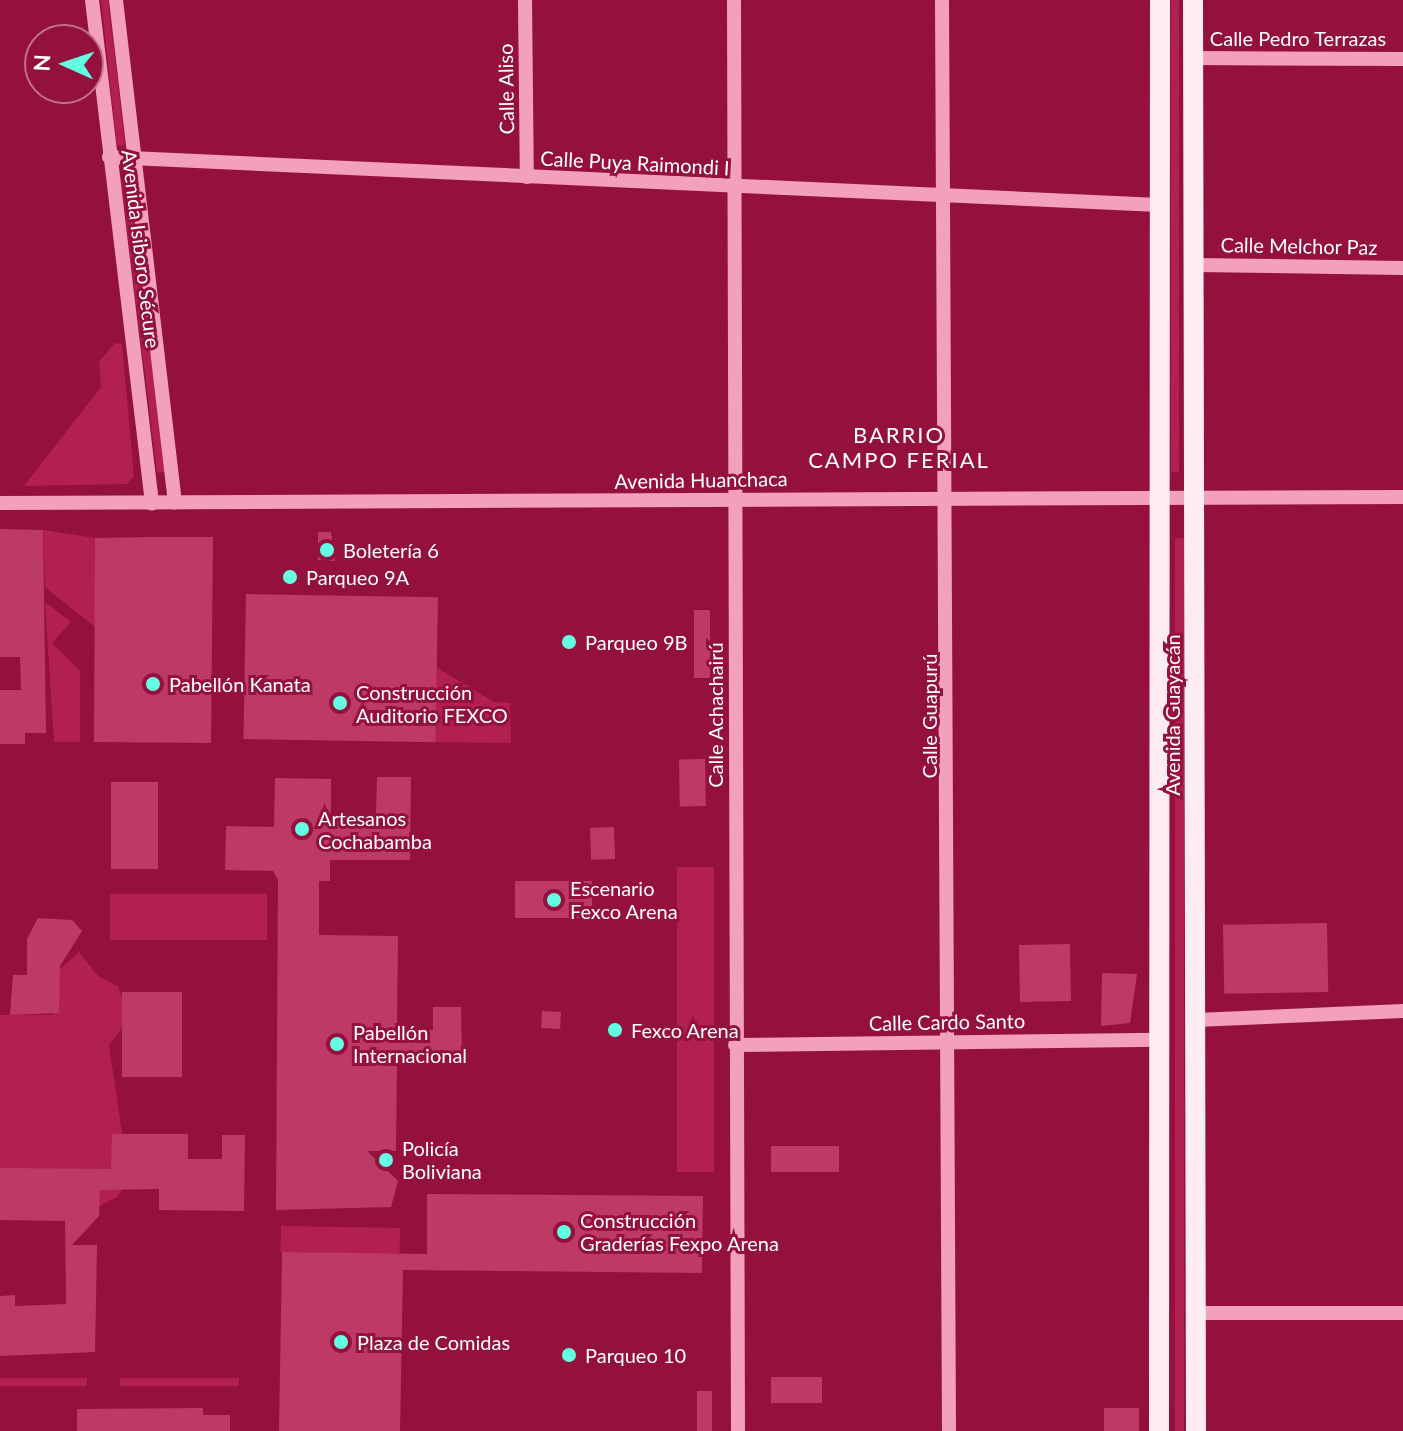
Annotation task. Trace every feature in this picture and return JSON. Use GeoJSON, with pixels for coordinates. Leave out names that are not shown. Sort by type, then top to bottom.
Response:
{"type":"FeatureCollection","features":[{"type":"Feature","properties":{"kind":"main road","name":"Avenida Guayacán"},"geometry":{"type":"LineString","coordinates":[[1159,1431],[1160,0]]}},
{"type":"Feature","properties":{"kind":"main road","name":"Avenida Guayacán"},"geometry":{"type":"LineString","coordinates":[[1193,0],[1196,1431]]}},
{"type":"Feature","properties":{"kind":"street","name":"Avenida Isiboro Sécure"},"geometry":{"type":"LineString","coordinates":[[92,0],[152,503]]}},
{"type":"Feature","properties":{"kind":"street","name":"Avenida Isiboro Sécure"},"geometry":{"type":"LineString","coordinates":[[116,0],[175,503]]}},
{"type":"Feature","properties":{"kind":"street","name":"Calle Aliso"},"geometry":{"type":"LineString","coordinates":[[525,0],[527,177]]}},
{"type":"Feature","properties":{"kind":"street","name":"Calle Achachairú"},"geometry":{"type":"LineString","coordinates":[[734,0],[738,1431]]}},
{"type":"Feature","properties":{"kind":"street","name":"Calle Guapurú"},"geometry":{"type":"LineString","coordinates":[[942,0],[949,496],[949,1431]]}},
{"type":"Feature","properties":{"kind":"street","name":"Calle Pedro Terrazas"},"geometry":{"type":"LineString","coordinates":[[1193,58],[1403,59]]}},
{"type":"Feature","properties":{"kind":"street","name":"Calle Puya Raimondi I"},"geometry":{"type":"LineString","coordinates":[[109,157],[134,154],[734,189],[1159,205]]}},
{"type":"Feature","properties":{"kind":"street","name":"Calle Melchor Paz"},"geometry":{"type":"LineString","coordinates":[[1195,265],[1403,268]]}},
{"type":"Feature","properties":{"kind":"street","name":"Avenida Huanchaca"},"geometry":{"type":"LineString","coordinates":[[0,503],[1161,495],[1403,497]]}},
{"type":"Feature","properties":{"kind":"street"},"geometry":{"type":"LineString","coordinates":[[1196,1020],[1403,1011]]}},
{"type":"Feature","properties":{"kind":"street","name":"Calle Cardo Santo"},"geometry":{"type":"LineString","coordinates":[[735,1045],[1160,1040]]}},
{"type":"Feature","properties":{"kind":"street"},"geometry":{"type":"LineString","coordinates":[[1196,1313],[1403,1313]]}},
{"type":"Feature","properties":{"kind":"shaded area"},"geometry":{"type":"Polygon","coordinates":[[[101,0],[108,0],[125,145],[117,146],[101,0]]]}},
{"type":"Feature","properties":{"kind":"shaded area"},"geometry":{"type":"Polygon","coordinates":[[[1171,0],[1179,0],[1179,472],[1171,472],[1171,0]]]}},
{"type":"Feature","properties":{"kind":"shaded area"},"geometry":{"type":"Polygon","coordinates":[[[129,178],[165,472],[157,473],[121,179],[129,178]]]}},
{"type":"Feature","properties":{"kind":"shaded area"},"geometry":{"type":"Polygon","coordinates":[[[115,343],[122,344],[134,476],[127,484],[24,486],[101,387],[99,362],[115,343]]]}},
{"type":"Feature","properties":{"kind":"shaded area"},"geometry":{"type":"Polygon","coordinates":[[[43,530],[95,538],[95,627],[45,587],[43,530]]]}},
{"type":"Feature","properties":{"kind":"shaded area"},"geometry":{"type":"Polygon","coordinates":[[[1175,538],[1184,538],[1184,1431],[1175,1431],[1175,538]]]}},
{"type":"Feature","properties":{"kind":"shaded area"},"geometry":{"type":"Polygon","coordinates":[[[45,602],[71,622],[52,643],[80,671],[80,742],[54,742],[45,602]]]}},
{"type":"Feature","properties":{"kind":"shaded area"},"geometry":{"type":"Polygon","coordinates":[[[436,667],[494,702],[510,703],[511,743],[435,742],[436,667]]]}},
{"type":"Feature","properties":{"kind":"shaded area"},"geometry":{"type":"Polygon","coordinates":[[[677,867],[714,867],[714,1172],[677,1172],[677,867]]]}},
{"type":"Feature","properties":{"kind":"shaded area"},"geometry":{"type":"Polygon","coordinates":[[[110,894],[267,894],[267,940],[110,940],[110,894]]]}},
{"type":"Feature","properties":{"kind":"shaded area"},"geometry":{"type":"Polygon","coordinates":[[[79,952],[98,976],[118,986],[129,1018],[109,1045],[129,1180],[117,1197],[89,1211],[0,1208],[0,1015],[53,1015],[53,975],[79,952]]]}},
{"type":"Feature","properties":{"kind":"shaded area"},"geometry":{"type":"Polygon","coordinates":[[[281,1226],[400,1228],[400,1254],[281,1252],[281,1226]]]}},
{"type":"Feature","properties":{"kind":"shaded area"},"geometry":{"type":"Polygon","coordinates":[[[0,1378],[87,1378],[87,1386],[0,1386],[0,1378]]]}},
{"type":"Feature","properties":{"kind":"shaded area"},"geometry":{"type":"Polygon","coordinates":[[[120,1378],[239,1378],[239,1386],[120,1386],[120,1378]]]}},
{"type":"Feature","properties":{"kind":"building"},"geometry":{"type":"Polygon","coordinates":[[[0,529],[43,530],[46,733],[25,733],[25,744],[0,744],[0,690],[21,690],[20,657],[0,657],[0,529]]]}},
{"type":"Feature","properties":{"kind":"building","name":"Boletería 6"},"geometry":{"type":"Polygon","coordinates":[[[318,532],[331,532],[335,561],[318,560],[318,532]]]}},
{"type":"Feature","properties":{"kind":"building","name":"Pabellón Kanata"},"geometry":{"type":"Polygon","coordinates":[[[213,537],[211,743],[94,742],[95,538],[213,537]]]}},
{"type":"Feature","properties":{"kind":"building","name":"Construcción Auditorio FEXCO"},"geometry":{"type":"Polygon","coordinates":[[[246,594],[438,597],[435,742],[243,739],[246,594]]]}},
{"type":"Feature","properties":{"kind":"building"},"geometry":{"type":"Polygon","coordinates":[[[694,610],[710,610],[710,678],[694,678],[694,610]]]}},
{"type":"Feature","properties":{"kind":"building"},"geometry":{"type":"Polygon","coordinates":[[[679,759],[705,759],[706,806],[680,806],[679,759]]]}},
{"type":"Feature","properties":{"kind":"building"},"geometry":{"type":"Polygon","coordinates":[[[377,777],[411,777],[410,860],[330,860],[330,881],[319,881],[319,935],[398,936],[397,1029],[433,1030],[433,1007],[461,1007],[462,1054],[397,1059],[396,1151],[367,1151],[398,1181],[391,1207],[276,1210],[278,880],[273,871],[225,870],[226,826],[274,827],[275,778],[331,779],[331,814],[376,814],[377,777]]]}},
{"type":"Feature","properties":{"kind":"building"},"geometry":{"type":"Polygon","coordinates":[[[111,782],[158,782],[158,869],[111,869],[111,782]]]}},
{"type":"Feature","properties":{"kind":"building"},"geometry":{"type":"Polygon","coordinates":[[[614,827],[615,859],[591,860],[590,828],[614,827]]]}},
{"type":"Feature","properties":{"kind":"building","name":"Escenario Fexco Arena"},"geometry":{"type":"Polygon","coordinates":[[[515,881],[592,881],[592,918],[515,918],[515,881]]]}},
{"type":"Feature","properties":{"kind":"building"},"geometry":{"type":"Polygon","coordinates":[[[38,918],[72,920],[82,931],[60,966],[59,1013],[10,1015],[13,975],[27,975],[27,939],[38,918]]]}},
{"type":"Feature","properties":{"kind":"building"},"geometry":{"type":"Polygon","coordinates":[[[1327,923],[1328,992],[1224,994],[1223,925],[1327,923]]]}},
{"type":"Feature","properties":{"kind":"building"},"geometry":{"type":"Polygon","coordinates":[[[1070,944],[1071,1001],[1020,1002],[1019,945],[1070,944]]]}},
{"type":"Feature","properties":{"kind":"building"},"geometry":{"type":"Polygon","coordinates":[[[1102,973],[1137,974],[1130,1023],[1101,1026],[1102,973]]]}},
{"type":"Feature","properties":{"kind":"building"},"geometry":{"type":"Polygon","coordinates":[[[122,992],[182,992],[182,1077],[122,1077],[122,992]]]}},
{"type":"Feature","properties":{"kind":"building"},"geometry":{"type":"Polygon","coordinates":[[[542,1011],[561,1012],[560,1029],[541,1028],[542,1011]]]}},
{"type":"Feature","properties":{"kind":"building"},"geometry":{"type":"Polygon","coordinates":[[[112,1134],[188,1134],[188,1159],[222,1159],[222,1135],[245,1135],[244,1211],[159,1210],[159,1189],[100,1190],[99,1216],[72,1245],[97,1245],[95,1352],[0,1356],[0,1296],[15,1295],[15,1306],[66,1304],[65,1221],[0,1220],[0,1168],[111,1169],[112,1134]]]}},
{"type":"Feature","properties":{"kind":"building"},"geometry":{"type":"Polygon","coordinates":[[[771,1146],[839,1146],[839,1172],[771,1172],[771,1146]]]}},
{"type":"Feature","properties":{"kind":"building"},"geometry":{"type":"Polygon","coordinates":[[[427,1194],[703,1196],[702,1273],[403,1270],[400,1431],[279,1431],[282,1252],[427,1254],[427,1194]]]}},
{"type":"Feature","properties":{"kind":"building"},"geometry":{"type":"Polygon","coordinates":[[[771,1377],[822,1377],[822,1403],[771,1403],[771,1377]]]}},
{"type":"Feature","properties":{"kind":"building"},"geometry":{"type":"Polygon","coordinates":[[[697,1391],[712,1391],[712,1431],[697,1431],[697,1391]]]}},
{"type":"Feature","properties":{"kind":"building"},"geometry":{"type":"Polygon","coordinates":[[[203,1408],[203,1415],[230,1415],[230,1431],[77,1431],[77,1409],[203,1408]]]}},
{"type":"Feature","properties":{"kind":"building"},"geometry":{"type":"Polygon","coordinates":[[[1104,1408],[1139,1408],[1139,1431],[1104,1431],[1104,1408]]]}},
{"type":"Feature","properties":{"kind":"place","name":"Boletería 6"},"geometry":{"type":"Point","coordinates":[327,550]}},
{"type":"Feature","properties":{"kind":"place","name":"Parqueo 9A"},"geometry":{"type":"Point","coordinates":[290,577]}},
{"type":"Feature","properties":{"kind":"place","name":"Parqueo 9B"},"geometry":{"type":"Point","coordinates":[569,642]}},
{"type":"Feature","properties":{"kind":"place","name":"Pabellón Kanata"},"geometry":{"type":"Point","coordinates":[153,684]}},
{"type":"Feature","properties":{"kind":"place","name":"Construcción Auditorio FEXCO"},"geometry":{"type":"Point","coordinates":[340,703]}},
{"type":"Feature","properties":{"kind":"place","name":"Artesanos Cochabamba"},"geometry":{"type":"Point","coordinates":[302,829]}},
{"type":"Feature","properties":{"kind":"place","name":"Escenario Fexco Arena"},"geometry":{"type":"Point","coordinates":[554,900]}},
{"type":"Feature","properties":{"kind":"place","name":"Fexco Arena"},"geometry":{"type":"Point","coordinates":[615,1030]}},
{"type":"Feature","properties":{"kind":"place","name":"Pabellón Internacional"},"geometry":{"type":"Point","coordinates":[337,1044]}},
{"type":"Feature","properties":{"kind":"place","name":"Policía Boliviana"},"geometry":{"type":"Point","coordinates":[386,1160]}},
{"type":"Feature","properties":{"kind":"place","name":"Construcción Graderías Fexpo Arena"},"geometry":{"type":"Point","coordinates":[564,1232]}},
{"type":"Feature","properties":{"kind":"place","name":"Plaza de Comidas"},"geometry":{"type":"Point","coordinates":[341,1342]}},
{"type":"Feature","properties":{"kind":"place","name":"Parqueo 10"},"geometry":{"type":"Point","coordinates":[569,1355]}},
{"type":"Feature","properties":{"kind":"district","name":"BARRIO CAMPO FERIAL"},"geometry":{"type":"Point","coordinates":[899,446]}}]}
